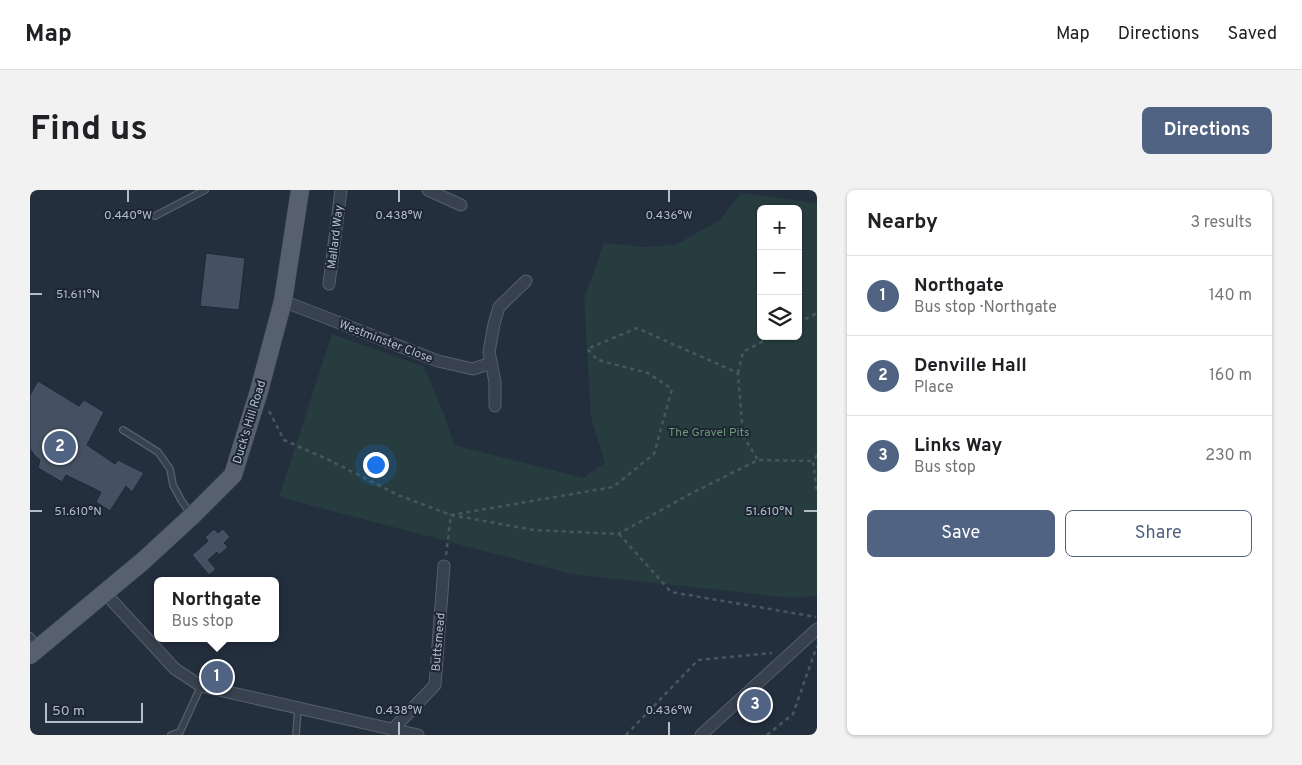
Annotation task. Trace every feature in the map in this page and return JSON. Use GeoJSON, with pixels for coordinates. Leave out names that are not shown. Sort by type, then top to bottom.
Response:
{"type":"FeatureCollection","features":[{"type":"Feature","properties":{"kind":"main road","name":"Duck's Hill Road"},"geometry":{"type":"LineString","coordinates":[[34,646],[105,593],[193,516],[233,475],[260,390],[283,301],[300,190]]}},
{"type":"Feature","properties":{"kind":"street","name":"Mallard Way"},"geometry":{"type":"LineString","coordinates":[[329,284],[341,190]]}},
{"type":"Feature","properties":{"kind":"street"},"geometry":{"type":"LineString","coordinates":[[428,190],[461,205]]}},
{"type":"Feature","properties":{"kind":"street"},"geometry":{"type":"LineString","coordinates":[[496,406],[495,382],[489,352],[494,324],[499,308],[526,280]]}},
{"type":"Feature","properties":{"kind":"street","name":"Westminster Close"},"geometry":{"type":"LineString","coordinates":[[283,301],[438,361],[473,369],[491,363]]}},
{"type":"Feature","properties":{"kind":"street","name":"Buttsmead"},"geometry":{"type":"LineString","coordinates":[[392,730],[435,685],[444,566]]}},
{"type":"Feature","properties":{"kind":"street"},"geometry":{"type":"LineString","coordinates":[[105,593],[175,669],[201,686],[418,735]]}},
{"type":"Feature","properties":{"kind":"street"},"geometry":{"type":"LineString","coordinates":[[701,735],[817,629]]}},
{"type":"Feature","properties":{"kind":"lane"},"geometry":{"type":"LineString","coordinates":[[155,216],[205,190]]}},
{"type":"Feature","properties":{"kind":"lane"},"geometry":{"type":"LineString","coordinates":[[123,430],[158,452],[170,469],[173,485],[181,500],[193,516]]}},
{"type":"Feature","properties":{"kind":"lane"},"geometry":{"type":"LineString","coordinates":[[171,735],[180,732],[201,686]]}},
{"type":"Feature","properties":{"kind":"lane"},"geometry":{"type":"LineString","coordinates":[[296,735],[298,708]]}},
{"type":"Feature","properties":{"kind":"path"},"geometry":{"type":"LineString","coordinates":[[802,320],[817,312]]}},
{"type":"Feature","properties":{"kind":"path"},"geometry":{"type":"LineString","coordinates":[[451,515],[614,487],[654,454],[672,388],[648,373],[598,360],[587,349],[637,328],[738,373]]}},
{"type":"Feature","properties":{"kind":"path"},"geometry":{"type":"LineString","coordinates":[[758,460],[743,436],[738,373],[743,352],[766,340]]}},
{"type":"Feature","properties":{"kind":"path"},"geometry":{"type":"LineString","coordinates":[[260,390],[284,440],[329,460],[398,495],[451,515],[534,530],[618,534],[692,493],[758,460],[813,461]]}},
{"type":"Feature","properties":{"kind":"path"},"geometry":{"type":"LineString","coordinates":[[817,455],[813,461],[817,493]]}},
{"type":"Feature","properties":{"kind":"path"},"geometry":{"type":"LineString","coordinates":[[444,566],[451,515]]}},
{"type":"Feature","properties":{"kind":"path"},"geometry":{"type":"LineString","coordinates":[[618,534],[671,592],[817,617]]}},
{"type":"Feature","properties":{"kind":"path"},"geometry":{"type":"LineString","coordinates":[[767,735],[793,714],[817,645]]}},
{"type":"Feature","properties":{"kind":"path"},"geometry":{"type":"LineString","coordinates":[[626,735],[698,660],[791,652]]}},
{"type":"Feature","properties":{"kind":"green space","name":"The Gravel Pits"},"geometry":{"type":"Polygon","coordinates":[[[741,193],[817,203],[817,596],[792,598],[572,574],[279,497],[332,334],[424,367],[445,417],[454,445],[583,478],[605,463],[591,417],[584,299],[604,243],[644,247],[675,245],[719,221],[741,193]]]}},
{"type":"Feature","properties":{"kind":"building"},"geometry":{"type":"Polygon","coordinates":[[[206,253],[245,258],[239,310],[200,306],[206,253]]]}},
{"type":"Feature","properties":{"kind":"building"},"geometry":{"type":"Polygon","coordinates":[[[38,381],[79,406],[84,400],[104,412],[87,445],[115,464],[118,460],[144,473],[132,492],[126,486],[110,511],[96,502],[101,492],[66,475],[62,482],[38,468],[40,460],[30,449],[30,395],[38,381]]]}},
{"type":"Feature","properties":{"kind":"building"},"geometry":{"type":"Polygon","coordinates":[[[214,529],[218,533],[223,529],[230,537],[224,543],[228,547],[219,555],[217,552],[208,560],[216,569],[209,575],[192,555],[208,541],[205,537],[214,529]]]}},
{"type":"Feature","properties":{"kind":"place","name":"Denville Hall"},"geometry":{"type":"Point","coordinates":[60,447]}},
{"type":"Feature","properties":{"kind":"place","name":"Northgate"},"geometry":{"type":"Point","coordinates":[217,677]}},
{"type":"Feature","properties":{"kind":"place","name":"Links Way"},"geometry":{"type":"Point","coordinates":[755,705]}}]}
